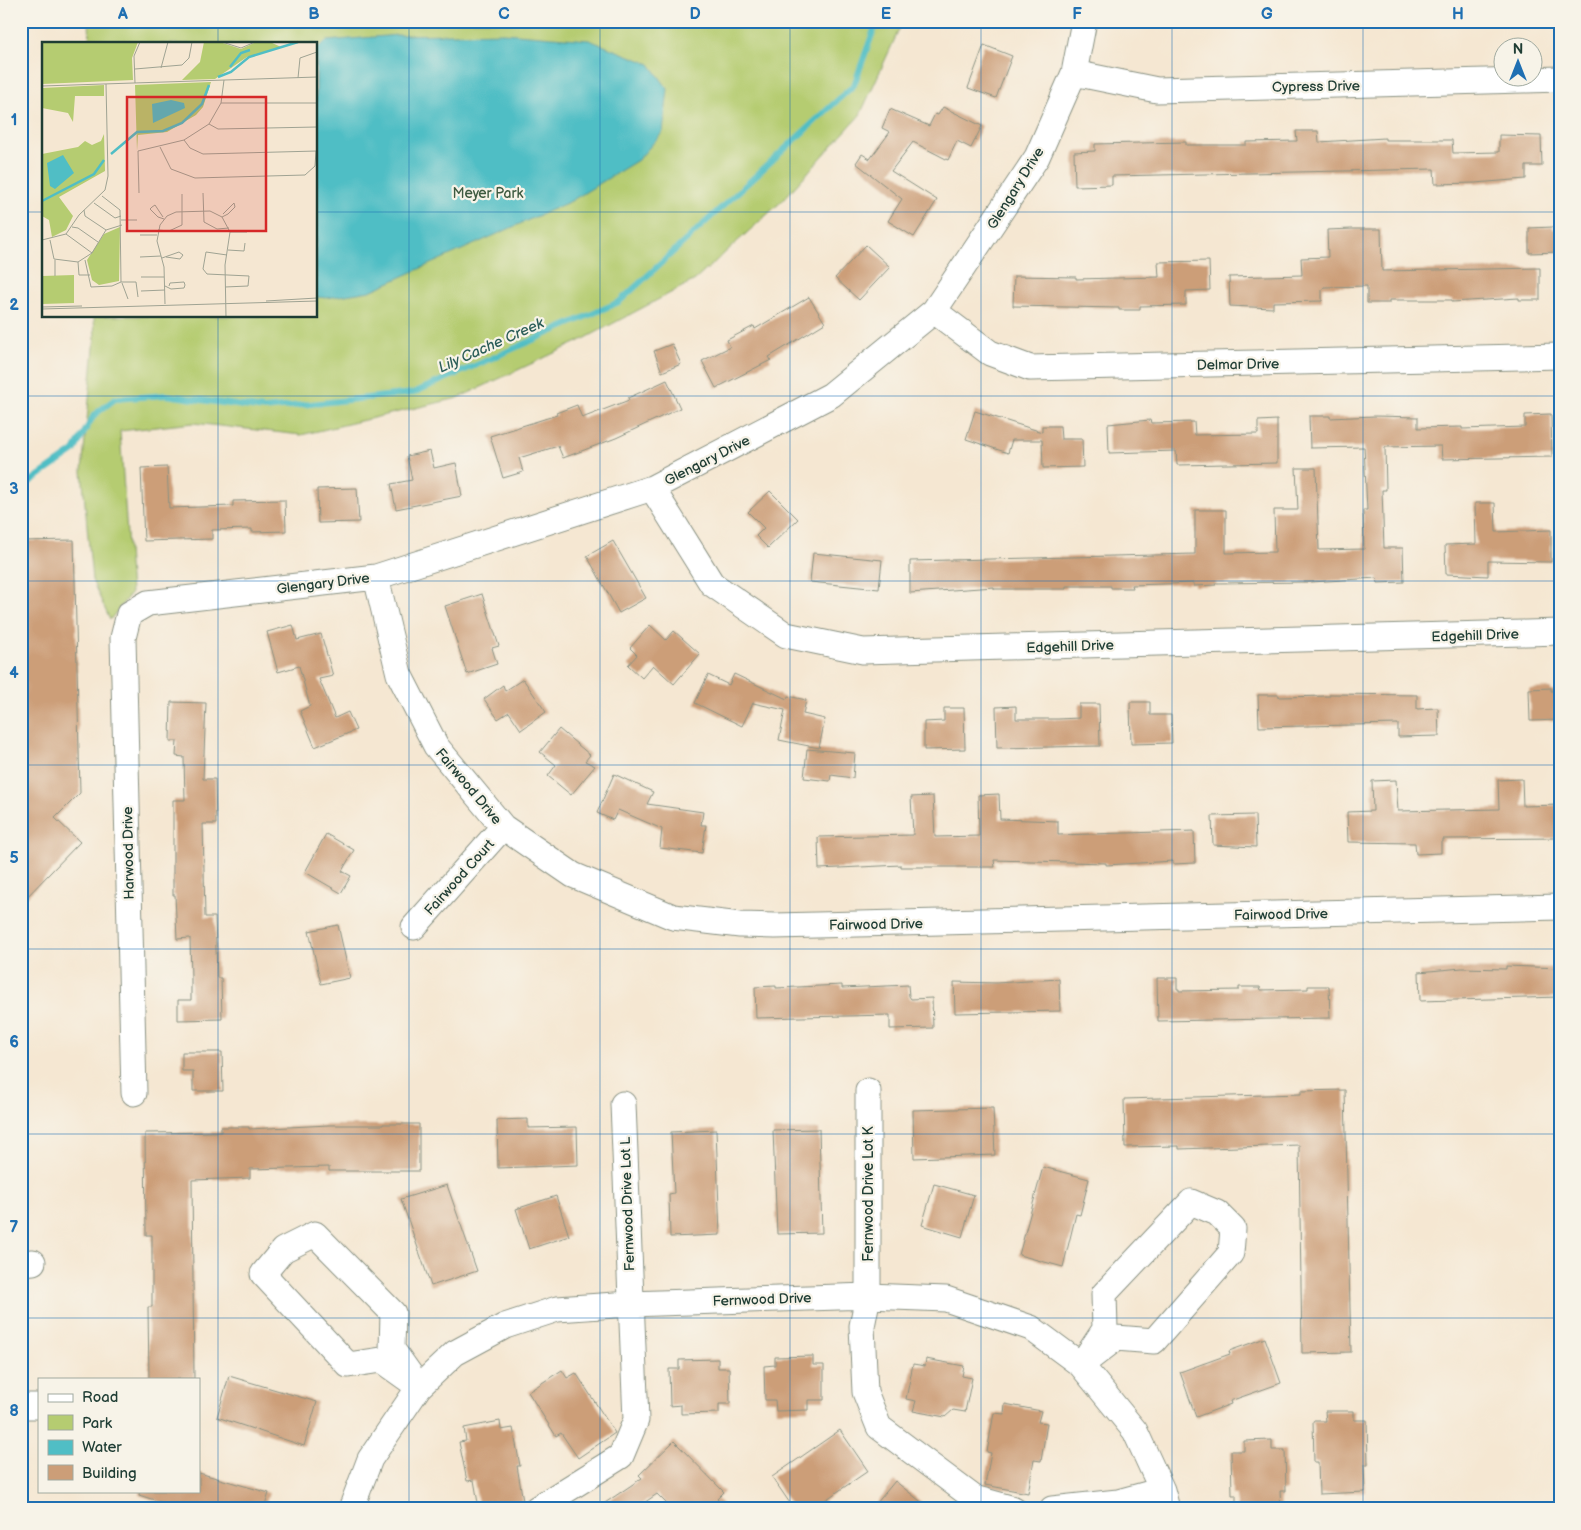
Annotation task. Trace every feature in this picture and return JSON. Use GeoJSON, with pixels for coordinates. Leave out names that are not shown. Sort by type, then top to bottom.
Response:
{"type":"FeatureCollection","features":[{"type":"Feature","properties":{"kind":"street","name":"Glengary Drive"},"geometry":{"type":"LineString","coordinates":[[129,614],[148,603],[376,577],[652,488],[831,395],[934,311],[1037,157],[1074,73],[1084,21]]}},
{"type":"Feature","properties":{"kind":"street","name":"Cypress Drive"},"geometry":{"type":"LineString","coordinates":[[1074,73],[1157,90],[1560,80]]}},
{"type":"Feature","properties":{"kind":"street","name":"Delmar Drive"},"geometry":{"type":"LineString","coordinates":[[934,311],[990,353],[1030,368],[1560,356]]}},
{"type":"Feature","properties":{"kind":"street","name":"Edgehill Drive"},"geometry":{"type":"LineString","coordinates":[[652,488],[712,584],[786,635],[863,652],[1560,632]]}},
{"type":"Feature","properties":{"kind":"street","name":"Fairwood Drive"},"geometry":{"type":"LineString","coordinates":[[376,577],[398,674],[436,746],[503,827],[574,876],[674,917],[740,925],[828,926],[1560,906]]}},
{"type":"Feature","properties":{"kind":"street","name":"Harwood Drive"},"geometry":{"type":"LineString","coordinates":[[129,614],[122,638],[134,1093]]}},
{"type":"Feature","properties":{"kind":"street","name":"Fairwood Court"},"geometry":{"type":"LineString","coordinates":[[414,927],[503,827]]}},
{"type":"Feature","properties":{"kind":"street","name":"Fernwood Drive Lot K"},"geometry":{"type":"LineString","coordinates":[[868,1092],[868,1296],[862,1326],[865,1392],[879,1427],[974,1498],[1014,1509]]}},
{"type":"Feature","properties":{"kind":"street","name":"Fernwood Drive Lot L"},"geometry":{"type":"LineString","coordinates":[[536,1509],[621,1456],[636,1420],[623,1104]]}},
{"type":"Feature","properties":{"kind":"street"},"geometry":{"type":"LineString","coordinates":[[1191,1202],[1217,1213],[1233,1229],[1231,1253],[1154,1341],[1116,1338],[1081,1365],[1104,1329],[1104,1294],[1191,1202]]}},
{"type":"Feature","properties":{"kind":"street"},"geometry":{"type":"LineString","coordinates":[[316,1234],[393,1313],[392,1349],[419,1387],[381,1360],[348,1365],[263,1274],[283,1250],[316,1234]]}},
{"type":"Feature","properties":{"kind":"street","name":"Fernwood Drive"},"geometry":{"type":"LineString","coordinates":[[351,1509],[370,1459],[419,1387],[455,1353],[505,1326],[557,1309],[630,1304],[868,1296],[946,1299],[1031,1328],[1081,1365],[1135,1431],[1164,1500]]}},
{"type":"Feature","properties":{"kind":"street"},"geometry":{"type":"LineString","coordinates":[[21,1406],[38,1406]]}},
{"type":"Feature","properties":{"kind":"street"},"geometry":{"type":"LineString","coordinates":[[1052,1509],[1118,1502],[1164,1500]]}},
{"type":"Feature","properties":{"kind":"green space","name":"Meyer Park"},"geometry":{"type":"Polygon","coordinates":[[[89,21],[903,21],[860,115],[782,201],[695,280],[580,341],[458,398],[301,435],[193,423],[120,431],[131,593],[110,620],[92,580],[82,471],[95,338],[94,318],[318,318],[318,42],[90,42],[89,21]]]}},
{"type":"Feature","properties":{"kind":"water"},"geometry":{"type":"Polygon","coordinates":[[[504,33],[589,40],[650,64],[668,89],[663,132],[638,160],[571,201],[370,291],[327,298],[318,297],[318,48],[327,41],[398,35],[504,33]]]}},
{"type":"Feature","properties":{"kind":"building"},"geometry":{"type":"Polygon","coordinates":[[[984,45],[1012,56],[996,98],[968,88],[984,45]]]}},
{"type":"Feature","properties":{"kind":"building"},"geometry":{"type":"Polygon","coordinates":[[[943,107],[982,126],[971,148],[957,141],[948,160],[913,142],[891,171],[937,200],[914,237],[888,221],[902,199],[856,163],[862,154],[870,159],[890,132],[882,128],[890,109],[929,126],[935,114],[938,115],[943,107]]]}},
{"type":"Feature","properties":{"kind":"building"},"geometry":{"type":"Polygon","coordinates":[[[1296,131],[1318,131],[1319,142],[1385,138],[1385,140],[1452,140],[1453,153],[1499,152],[1499,135],[1541,136],[1542,166],[1526,166],[1526,179],[1475,183],[1435,184],[1434,169],[1112,176],[1112,185],[1075,186],[1074,152],[1095,151],[1095,144],[1186,142],[1186,145],[1246,145],[1246,142],[1297,141],[1296,131]]]}},
{"type":"Feature","properties":{"kind":"building"},"geometry":{"type":"Polygon","coordinates":[[[1553,227],[1553,229],[1560,229],[1560,252],[1529,253],[1529,228],[1553,227]]]}},
{"type":"Feature","properties":{"kind":"building"},"geometry":{"type":"Polygon","coordinates":[[[1381,229],[1382,271],[1540,268],[1540,300],[1519,300],[1519,298],[1452,302],[1452,300],[1389,300],[1389,303],[1367,303],[1367,286],[1324,287],[1322,290],[1322,301],[1273,302],[1273,308],[1230,306],[1229,277],[1302,275],[1301,258],[1328,257],[1327,230],[1381,229]]]}},
{"type":"Feature","properties":{"kind":"building"},"geometry":{"type":"Polygon","coordinates":[[[866,245],[890,267],[859,300],[835,278],[866,245]]]}},
{"type":"Feature","properties":{"kind":"building"},"geometry":{"type":"Polygon","coordinates":[[[1209,261],[1210,290],[1186,291],[1186,305],[1140,306],[1140,310],[1013,306],[1014,276],[1076,277],[1076,279],[1159,277],[1158,262],[1209,261]]]}},
{"type":"Feature","properties":{"kind":"building"},"geometry":{"type":"Polygon","coordinates":[[[809,297],[825,323],[769,357],[771,360],[716,388],[702,361],[730,347],[727,340],[754,326],[755,329],[809,297]]]}},
{"type":"Feature","properties":{"kind":"building"},"geometry":{"type":"Polygon","coordinates":[[[672,344],[681,364],[662,372],[654,351],[672,344]]]}},
{"type":"Feature","properties":{"kind":"building"},"geometry":{"type":"Polygon","coordinates":[[[667,380],[680,408],[616,438],[563,458],[558,446],[519,458],[523,472],[503,478],[490,436],[557,415],[556,413],[577,405],[582,418],[629,400],[628,398],[667,380]]]}},
{"type":"Feature","properties":{"kind":"building"},"geometry":{"type":"Polygon","coordinates":[[[975,411],[1042,432],[1042,426],[1060,426],[1061,439],[1082,439],[1083,467],[1043,468],[1042,440],[1012,440],[1008,453],[966,439],[975,411]]]}},
{"type":"Feature","properties":{"kind":"building"},"geometry":{"type":"Polygon","coordinates":[[[1551,414],[1552,457],[1442,459],[1441,446],[1385,447],[1386,490],[1382,490],[1384,548],[1403,548],[1404,582],[1378,583],[1377,578],[1311,582],[1215,583],[1216,585],[1194,586],[1194,583],[1132,585],[1133,588],[1066,586],[1066,589],[994,589],[994,587],[910,593],[910,561],[1195,554],[1195,510],[1226,510],[1226,553],[1275,552],[1274,510],[1298,510],[1296,468],[1316,468],[1319,550],[1364,549],[1363,510],[1367,510],[1364,447],[1310,448],[1309,416],[1330,416],[1330,418],[1418,417],[1418,428],[1462,427],[1462,429],[1525,427],[1525,415],[1551,414]]]}},
{"type":"Feature","properties":{"kind":"building"},"geometry":{"type":"Polygon","coordinates":[[[1150,420],[1151,423],[1194,422],[1195,435],[1258,434],[1258,421],[1277,420],[1277,463],[1177,465],[1176,451],[1109,453],[1108,424],[1150,420]]]}},
{"type":"Feature","properties":{"kind":"building"},"geometry":{"type":"Polygon","coordinates":[[[430,451],[434,468],[456,463],[462,496],[396,509],[391,484],[412,480],[407,456],[430,451]]]}},
{"type":"Feature","properties":{"kind":"building"},"geometry":{"type":"Polygon","coordinates":[[[167,467],[169,508],[233,506],[233,501],[285,500],[286,531],[252,532],[252,529],[212,530],[212,539],[144,541],[141,468],[167,467]]]}},
{"type":"Feature","properties":{"kind":"building"},"geometry":{"type":"Polygon","coordinates":[[[357,488],[359,522],[318,523],[317,489],[357,488]]]}},
{"type":"Feature","properties":{"kind":"building"},"geometry":{"type":"Polygon","coordinates":[[[770,491],[798,519],[768,548],[756,536],[764,528],[748,512],[770,491]]]}},
{"type":"Feature","properties":{"kind":"building"},"geometry":{"type":"Polygon","coordinates":[[[1475,503],[1495,503],[1496,532],[1551,530],[1551,562],[1488,561],[1488,576],[1446,574],[1445,545],[1476,544],[1475,503]]]}},
{"type":"Feature","properties":{"kind":"building"},"geometry":{"type":"Polygon","coordinates":[[[74,540],[80,793],[55,818],[80,842],[21,903],[21,541],[74,540]]]}},
{"type":"Feature","properties":{"kind":"building"},"geometry":{"type":"Polygon","coordinates":[[[613,541],[646,598],[619,613],[587,556],[613,541]]]}},
{"type":"Feature","properties":{"kind":"building"},"geometry":{"type":"Polygon","coordinates":[[[813,553],[882,560],[879,589],[810,582],[813,553]]]}},
{"type":"Feature","properties":{"kind":"building"},"geometry":{"type":"Polygon","coordinates":[[[482,594],[499,646],[492,648],[497,664],[467,674],[445,606],[482,594]]]}},
{"type":"Feature","properties":{"kind":"building"},"geometry":{"type":"Polygon","coordinates":[[[293,625],[297,640],[321,634],[333,676],[319,679],[335,718],[348,712],[356,730],[315,747],[300,711],[310,706],[299,666],[278,672],[267,632],[293,625]]]}},
{"type":"Feature","properties":{"kind":"building"},"geometry":{"type":"Polygon","coordinates":[[[650,625],[666,640],[674,631],[700,654],[674,684],[653,665],[642,678],[628,665],[637,655],[630,648],[650,625]]]}},
{"type":"Feature","properties":{"kind":"building"},"geometry":{"type":"Polygon","coordinates":[[[734,674],[787,699],[788,696],[806,700],[803,714],[825,719],[819,748],[779,740],[785,710],[753,703],[742,726],[695,703],[708,675],[729,685],[734,674]]]}},
{"type":"Feature","properties":{"kind":"building"},"geometry":{"type":"Polygon","coordinates":[[[523,679],[546,712],[521,730],[509,712],[498,719],[484,699],[503,685],[505,691],[523,679]]]}},
{"type":"Feature","properties":{"kind":"building"},"geometry":{"type":"Polygon","coordinates":[[[1551,688],[1551,691],[1560,691],[1560,720],[1530,721],[1529,689],[1551,688]]]}},
{"type":"Feature","properties":{"kind":"building"},"geometry":{"type":"Polygon","coordinates":[[[1330,694],[1417,695],[1417,709],[1438,708],[1439,736],[1398,737],[1398,724],[1259,727],[1258,695],[1279,695],[1279,697],[1330,696],[1330,694]]]}},
{"type":"Feature","properties":{"kind":"building"},"geometry":{"type":"Polygon","coordinates":[[[171,702],[206,703],[203,779],[215,779],[216,824],[203,824],[205,917],[215,917],[217,978],[221,978],[222,1019],[178,1020],[178,1000],[191,1000],[191,978],[190,938],[177,939],[175,895],[173,895],[173,800],[185,800],[184,757],[176,756],[177,741],[170,741],[171,702]]]}},
{"type":"Feature","properties":{"kind":"building"},"geometry":{"type":"Polygon","coordinates":[[[1130,702],[1150,702],[1150,715],[1171,715],[1172,743],[1131,744],[1130,702]]]}},
{"type":"Feature","properties":{"kind":"building"},"geometry":{"type":"Polygon","coordinates":[[[1079,704],[1099,704],[1100,746],[997,748],[996,707],[1016,706],[1016,719],[1058,719],[1079,718],[1079,704]]]}},
{"type":"Feature","properties":{"kind":"building"},"geometry":{"type":"Polygon","coordinates":[[[944,708],[964,708],[965,749],[924,750],[924,722],[944,721],[944,708]]]}},
{"type":"Feature","properties":{"kind":"building"},"geometry":{"type":"Polygon","coordinates":[[[559,729],[590,755],[585,761],[595,766],[571,795],[548,776],[556,765],[540,752],[559,729]]]}},
{"type":"Feature","properties":{"kind":"building"},"geometry":{"type":"Polygon","coordinates":[[[807,749],[855,753],[853,778],[831,775],[830,781],[804,778],[807,749]]]}},
{"type":"Feature","properties":{"kind":"building"},"geometry":{"type":"Polygon","coordinates":[[[614,774],[653,792],[647,804],[703,812],[701,825],[706,825],[702,853],[660,848],[662,829],[618,810],[613,820],[597,813],[614,774]]]}},
{"type":"Feature","properties":{"kind":"building"},"geometry":{"type":"Polygon","coordinates":[[[1522,779],[1523,806],[1560,805],[1560,838],[1443,839],[1443,842],[1441,842],[1441,853],[1416,854],[1415,843],[1348,842],[1347,812],[1373,811],[1372,781],[1396,780],[1398,811],[1499,809],[1498,780],[1522,779]]]}},
{"type":"Feature","properties":{"kind":"building"},"geometry":{"type":"Polygon","coordinates":[[[999,794],[1000,819],[1058,821],[1058,835],[1194,831],[1195,863],[1173,864],[1173,861],[1106,865],[1106,863],[994,860],[995,867],[901,867],[901,865],[819,869],[818,837],[913,835],[911,797],[933,796],[935,837],[979,836],[978,795],[999,794]]]}},
{"type":"Feature","properties":{"kind":"building"},"geometry":{"type":"Polygon","coordinates":[[[1255,815],[1256,847],[1213,845],[1212,816],[1255,815]]]}},
{"type":"Feature","properties":{"kind":"building"},"geometry":{"type":"Polygon","coordinates":[[[326,834],[354,850],[342,871],[351,876],[341,893],[305,872],[326,834]]]}},
{"type":"Feature","properties":{"kind":"building"},"geometry":{"type":"Polygon","coordinates":[[[338,925],[350,978],[321,984],[309,931],[338,925]]]}},
{"type":"Feature","properties":{"kind":"building"},"geometry":{"type":"Polygon","coordinates":[[[1506,966],[1560,968],[1560,997],[1420,1001],[1419,972],[1462,968],[1506,969],[1506,966]]]}},
{"type":"Feature","properties":{"kind":"building"},"geometry":{"type":"Polygon","coordinates":[[[1157,978],[1177,978],[1177,989],[1179,991],[1239,990],[1239,987],[1260,987],[1261,990],[1308,989],[1308,986],[1329,986],[1330,1018],[1158,1021],[1157,978]]]}},
{"type":"Feature","properties":{"kind":"building"},"geometry":{"type":"Polygon","coordinates":[[[1059,979],[1060,1011],[955,1013],[954,982],[996,983],[1059,979]]]}},
{"type":"Feature","properties":{"kind":"building"},"geometry":{"type":"Polygon","coordinates":[[[842,985],[842,988],[908,985],[911,999],[932,998],[933,1028],[890,1029],[890,1015],[756,1018],[755,987],[842,985]]]}},
{"type":"Feature","properties":{"kind":"building"},"geometry":{"type":"Polygon","coordinates":[[[182,1052],[222,1052],[223,1091],[193,1091],[193,1071],[182,1071],[182,1052]]]}},
{"type":"Feature","properties":{"kind":"building"},"geometry":{"type":"Polygon","coordinates":[[[1345,1090],[1351,1352],[1302,1353],[1299,1145],[1179,1149],[1179,1146],[1125,1147],[1124,1099],[1301,1094],[1301,1091],[1345,1090]]]}},
{"type":"Feature","properties":{"kind":"building"},"geometry":{"type":"Polygon","coordinates":[[[993,1108],[995,1155],[914,1158],[913,1110],[993,1108]]]}},
{"type":"Feature","properties":{"kind":"building"},"geometry":{"type":"Polygon","coordinates":[[[528,1119],[528,1128],[577,1127],[578,1165],[498,1168],[497,1120],[528,1119]]]}},
{"type":"Feature","properties":{"kind":"building"},"geometry":{"type":"Polygon","coordinates":[[[419,1124],[419,1171],[329,1171],[329,1167],[250,1169],[250,1178],[192,1180],[194,1378],[149,1378],[148,1307],[152,1307],[152,1235],[146,1235],[145,1133],[221,1132],[221,1127],[249,1127],[249,1129],[329,1125],[419,1124]]]}},
{"type":"Feature","properties":{"kind":"building"},"geometry":{"type":"Polygon","coordinates":[[[819,1129],[822,1233],[777,1234],[773,1130],[819,1129]]]}},
{"type":"Feature","properties":{"kind":"building"},"geometry":{"type":"Polygon","coordinates":[[[716,1130],[720,1235],[670,1237],[669,1194],[674,1193],[671,1132],[716,1130]]]}},
{"type":"Feature","properties":{"kind":"building"},"geometry":{"type":"Polygon","coordinates":[[[1043,1167],[1089,1179],[1080,1215],[1076,1214],[1063,1267],[1019,1255],[1043,1167]]]}},
{"type":"Feature","properties":{"kind":"building"},"geometry":{"type":"Polygon","coordinates":[[[934,1184],[974,1195],[962,1237],[922,1225],[934,1184]]]}},
{"type":"Feature","properties":{"kind":"building"},"geometry":{"type":"Polygon","coordinates":[[[447,1185],[477,1271],[431,1286],[401,1199],[447,1185]]]}},
{"type":"Feature","properties":{"kind":"building"},"geometry":{"type":"Polygon","coordinates":[[[556,1196],[569,1236],[529,1249],[516,1209],[556,1196]]]}},
{"type":"Feature","properties":{"kind":"building"},"geometry":{"type":"Polygon","coordinates":[[[1265,1338],[1281,1383],[1230,1401],[1231,1404],[1196,1417],[1180,1372],[1230,1354],[1229,1351],[1265,1338]]]}},
{"type":"Feature","properties":{"kind":"building"},"geometry":{"type":"Polygon","coordinates":[[[813,1356],[813,1365],[824,1365],[824,1400],[808,1400],[808,1410],[776,1411],[775,1400],[765,1400],[764,1366],[775,1365],[775,1357],[813,1356]]]}},
{"type":"Feature","properties":{"kind":"building"},"geometry":{"type":"Polygon","coordinates":[[[718,1359],[718,1368],[729,1368],[730,1404],[719,1404],[719,1413],[681,1414],[681,1405],[670,1406],[669,1369],[679,1369],[679,1360],[718,1359]]]}},
{"type":"Feature","properties":{"kind":"building"},"geometry":{"type":"Polygon","coordinates":[[[926,1359],[964,1366],[962,1376],[972,1378],[965,1412],[953,1410],[945,1417],[913,1411],[916,1401],[906,1399],[913,1364],[925,1366],[926,1359]]]}},
{"type":"Feature","properties":{"kind":"building"},"geometry":{"type":"Polygon","coordinates":[[[562,1370],[567,1378],[576,1373],[615,1433],[578,1458],[561,1433],[556,1436],[528,1392],[562,1370]]]}},
{"type":"Feature","properties":{"kind":"building"},"geometry":{"type":"Polygon","coordinates":[[[229,1376],[317,1402],[304,1446],[217,1417],[229,1376]]]}},
{"type":"Feature","properties":{"kind":"building"},"geometry":{"type":"Polygon","coordinates":[[[1005,1404],[1041,1411],[1038,1422],[1047,1423],[1041,1461],[1034,1460],[1028,1493],[985,1485],[991,1453],[987,1452],[994,1413],[1004,1414],[1005,1404]]]}},
{"type":"Feature","properties":{"kind":"building"},"geometry":{"type":"Polygon","coordinates":[[[1325,1411],[1354,1411],[1354,1420],[1367,1420],[1368,1465],[1364,1465],[1365,1492],[1319,1494],[1318,1462],[1314,1462],[1313,1421],[1326,1421],[1325,1411]]]}},
{"type":"Feature","properties":{"kind":"building"},"geometry":{"type":"Polygon","coordinates":[[[500,1421],[501,1430],[513,1428],[520,1466],[517,1466],[523,1501],[479,1509],[474,1480],[467,1481],[459,1442],[466,1441],[464,1428],[500,1421]]]}},
{"type":"Feature","properties":{"kind":"building"},"geometry":{"type":"Polygon","coordinates":[[[840,1430],[868,1471],[812,1509],[794,1509],[772,1477],[840,1430]]]}},
{"type":"Feature","properties":{"kind":"building"},"geometry":{"type":"Polygon","coordinates":[[[1272,1440],[1272,1450],[1285,1450],[1286,1491],[1280,1491],[1281,1509],[1236,1509],[1236,1495],[1232,1495],[1231,1451],[1244,1451],[1244,1441],[1272,1440]]]}},
{"type":"Feature","properties":{"kind":"building"},"geometry":{"type":"Polygon","coordinates":[[[674,1441],[724,1492],[717,1499],[727,1509],[672,1509],[657,1494],[635,1509],[596,1509],[642,1478],[639,1475],[674,1441]]]}},
{"type":"Feature","properties":{"kind":"building"},"geometry":{"type":"Polygon","coordinates":[[[200,1473],[269,1493],[264,1509],[182,1509],[139,1495],[140,1492],[200,1492],[200,1473]]]}},
{"type":"Feature","properties":{"kind":"building"},"geometry":{"type":"Polygon","coordinates":[[[895,1481],[930,1509],[872,1509],[895,1481]]]}},
{"type":"Feature","properties":{"kind":"waterway","name":"Lily Cache Creek"},"geometry":{"type":"LineString","coordinates":[[21,488],[74,451],[94,415],[115,399],[166,395],[264,409],[413,393],[619,302],[854,85],[877,21]]}}]}
